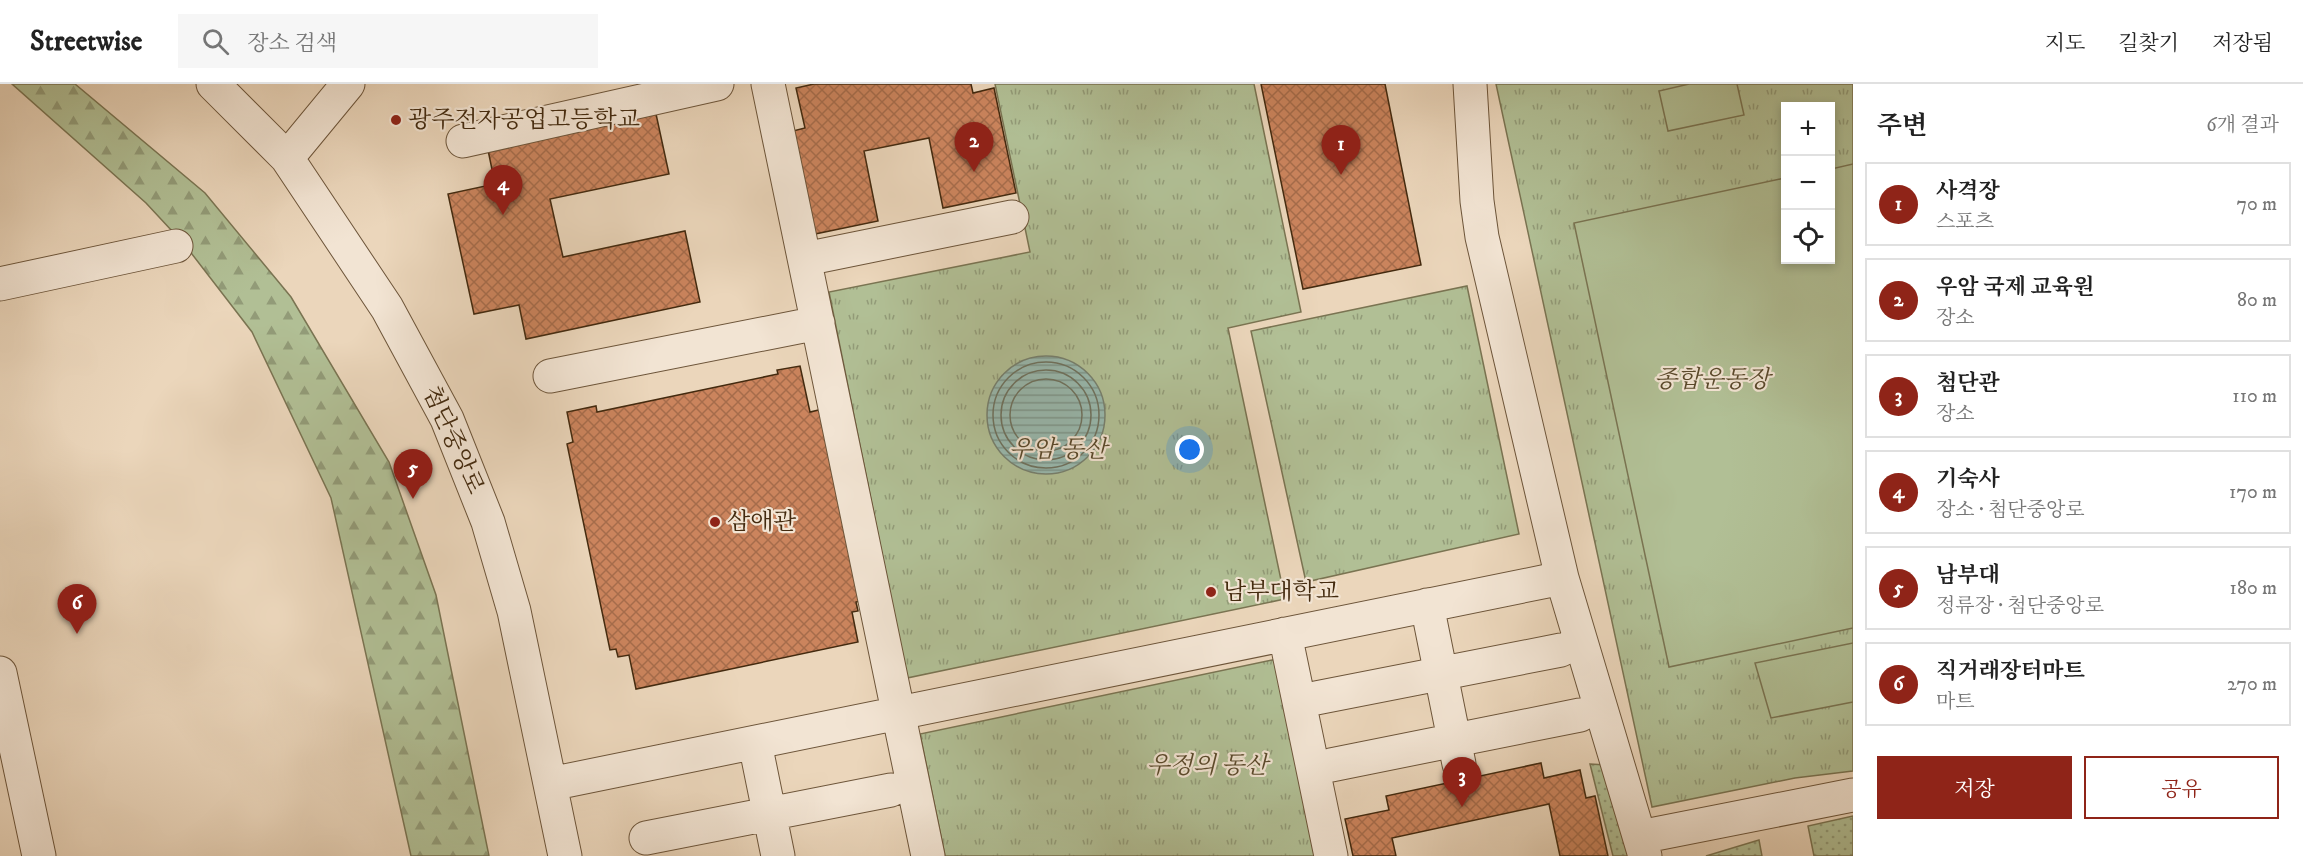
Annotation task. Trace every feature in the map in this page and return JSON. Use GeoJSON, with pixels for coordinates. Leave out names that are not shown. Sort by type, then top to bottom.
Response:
{"type":"FeatureCollection","features":[{"type":"Feature","properties":{"kind":"street","name":"첨단중앙로"},"geometry":{"type":"LineString","coordinates":[[213,84],[287,158],[387,308],[447,419],[488,522],[514,611],[565,856]]}},
{"type":"Feature","properties":{"kind":"street"},"geometry":{"type":"LineString","coordinates":[[287,158],[348,84]]}},
{"type":"Feature","properties":{"kind":"street"},"geometry":{"type":"LineString","coordinates":[[463,141],[717,84]]}},
{"type":"Feature","properties":{"kind":"street"},"geometry":{"type":"LineString","coordinates":[[768,84],[928,856]]}},
{"type":"Feature","properties":{"kind":"street"},"geometry":{"type":"LineString","coordinates":[[1470,84],[1477,201],[1482,237],[1562,578],[1642,847],[1853,795]]}},
{"type":"Feature","properties":{"kind":"street"},"geometry":{"type":"LineString","coordinates":[[804,260],[1012,217]]}},
{"type":"Feature","properties":{"kind":"street"},"geometry":{"type":"LineString","coordinates":[[0,284],[176,246]]}},
{"type":"Feature","properties":{"kind":"street"},"geometry":{"type":"LineString","coordinates":[[550,376],[818,323]]}},
{"type":"Feature","properties":{"kind":"street"},"geometry":{"type":"LineString","coordinates":[[550,784],[1562,578]]}},
{"type":"Feature","properties":{"kind":"street"},"geometry":{"type":"LineString","coordinates":[[1427,605],[1457,752]]}},
{"type":"Feature","properties":{"kind":"street"},"geometry":{"type":"LineString","coordinates":[[1285,634],[1332,856]]}},
{"type":"Feature","properties":{"kind":"street"},"geometry":{"type":"LineString","coordinates":[[1316,698],[1561,650]]}},
{"type":"Feature","properties":{"kind":"street"},"geometry":{"type":"LineString","coordinates":[[0,674],[39,856]]}},
{"type":"Feature","properties":{"kind":"street"},"geometry":{"type":"LineString","coordinates":[[1331,765],[1457,752],[1580,715]]}},
{"type":"Feature","properties":{"kind":"street"},"geometry":{"type":"LineString","coordinates":[[754,743],[778,856]]}},
{"type":"Feature","properties":{"kind":"street"},"geometry":{"type":"LineString","coordinates":[[646,838],[891,790]]}},
{"type":"Feature","properties":{"kind":"green space"},"geometry":{"type":"Polygon","coordinates":[[[12,84],[75,84],[205,193],[291,297],[389,462],[436,595],[489,856],[411,856],[331,498],[252,332],[185,245],[146,203],[12,84]]]}},
{"type":"Feature","properties":{"kind":"green space","name":"우암 동산"},"geometry":{"type":"Polygon","coordinates":[[[995,84],[1254,84],[1301,312],[1228,328],[1285,599],[907,678],[829,292],[1030,252],[995,84]]]}},
{"type":"Feature","properties":{"kind":"green space","name":"종합운동장"},"geometry":{"type":"Polygon","coordinates":[[[1496,84],[1853,84],[1853,771],[1795,778],[1652,807],[1496,84]]]}},
{"type":"Feature","properties":{"kind":"green space"},"geometry":{"type":"Polygon","coordinates":[[[1689,84],[1737,84],[1744,115],[1668,131],[1659,91],[1689,84]]]}},
{"type":"Feature","properties":{"kind":"green space"},"geometry":{"type":"Polygon","coordinates":[[[1853,164],[1853,628],[1669,667],[1574,223],[1781,179],[1781,264],[1835,264],[1835,168],[1853,164]]]}},
{"type":"Feature","properties":{"kind":"green space"},"geometry":{"type":"Polygon","coordinates":[[[1467,286],[1519,534],[1306,582],[1251,331],[1467,286]]]}},
{"type":"Feature","properties":{"kind":"green space"},"geometry":{"type":"Polygon","coordinates":[[[1853,643],[1853,702],[1771,718],[1755,663],[1853,643]]]}},
{"type":"Feature","properties":{"kind":"green space","name":"우정의 동산"},"geometry":{"type":"Polygon","coordinates":[[[1277,659],[1318,856],[945,856],[920,734],[1277,659]]]}},
{"type":"Feature","properties":{"kind":"green space"},"geometry":{"type":"Polygon","coordinates":[[[1590,764],[1606,765],[1635,856],[1613,856],[1590,764]]]}},
{"type":"Feature","properties":{"kind":"green space"},"geometry":{"type":"Polygon","coordinates":[[[1853,816],[1853,856],[1814,856],[1808,826],[1853,816]]]}},
{"type":"Feature","properties":{"kind":"green space"},"geometry":{"type":"Polygon","coordinates":[[[1759,840],[1762,856],[1706,856],[1759,840]]]}},
{"type":"Feature","properties":{"kind":"water"},"geometry":{"type":"Polygon","coordinates":[[[1046,356],[1069,361],[1088,373],[1100,392],[1105,415],[1100,438],[1088,457],[1069,469],[1046,474],[1023,469],[1004,457],[992,438],[987,415],[992,392],[1004,373],[1023,361],[1046,356]]]}},
{"type":"Feature","properties":{"kind":"building"},"geometry":{"type":"Polygon","coordinates":[[[814,84],[971,84],[973,93],[994,88],[1016,193],[943,208],[929,138],[864,151],[878,221],[810,235],[789,132],[805,128],[796,88],[814,84]]]}},
{"type":"Feature","properties":{"kind":"building"},"geometry":{"type":"Polygon","coordinates":[[[1261,84],[1385,84],[1421,265],[1303,289],[1261,84]]]}},
{"type":"Feature","properties":{"kind":"building"},"geometry":{"type":"Polygon","coordinates":[[[656,114],[669,174],[550,199],[563,257],[685,231],[700,302],[526,339],[519,305],[474,314],[448,194],[495,184],[488,150],[656,114]]]}},
{"type":"Feature","properties":{"kind":"building","name":"삼애관"},"geometry":{"type":"Polygon","coordinates":[[[800,366],[810,412],[823,409],[864,600],[856,602],[858,611],[852,612],[858,642],[636,689],[629,655],[618,657],[616,649],[610,650],[567,444],[573,442],[567,412],[596,406],[597,412],[778,374],[777,370],[800,366]]]}},
{"type":"Feature","properties":{"kind":"building"},"geometry":{"type":"Polygon","coordinates":[[[1541,763],[1544,778],[1580,770],[1586,798],[1595,796],[1608,856],[1560,856],[1549,804],[1392,838],[1396,856],[1353,856],[1345,819],[1389,810],[1386,796],[1541,763]]]}},
{"type":"Feature","properties":{"kind":"place","name":"광주전자공업고등학교"},"geometry":{"type":"Point","coordinates":[396,120]}},
{"type":"Feature","properties":{"kind":"place","name":"우암 국제 교육원"},"geometry":{"type":"Point","coordinates":[974,172]}},
{"type":"Feature","properties":{"kind":"place","name":"사격장"},"geometry":{"type":"Point","coordinates":[1341,175]}},
{"type":"Feature","properties":{"kind":"place","name":"기숙사"},"geometry":{"type":"Point","coordinates":[503,215]}},
{"type":"Feature","properties":{"kind":"place","name":"남부대"},"geometry":{"type":"Point","coordinates":[413,499]}},
{"type":"Feature","properties":{"kind":"place","name":"삼애관"},"geometry":{"type":"Point","coordinates":[715,522]}},
{"type":"Feature","properties":{"kind":"place","name":"남부대학교"},"geometry":{"type":"Point","coordinates":[1211,592]}},
{"type":"Feature","properties":{"kind":"place","name":"직거래장터마트"},"geometry":{"type":"Point","coordinates":[77,634]}},
{"type":"Feature","properties":{"kind":"place","name":"첨단관"},"geometry":{"type":"Point","coordinates":[1462,807]}}]}
